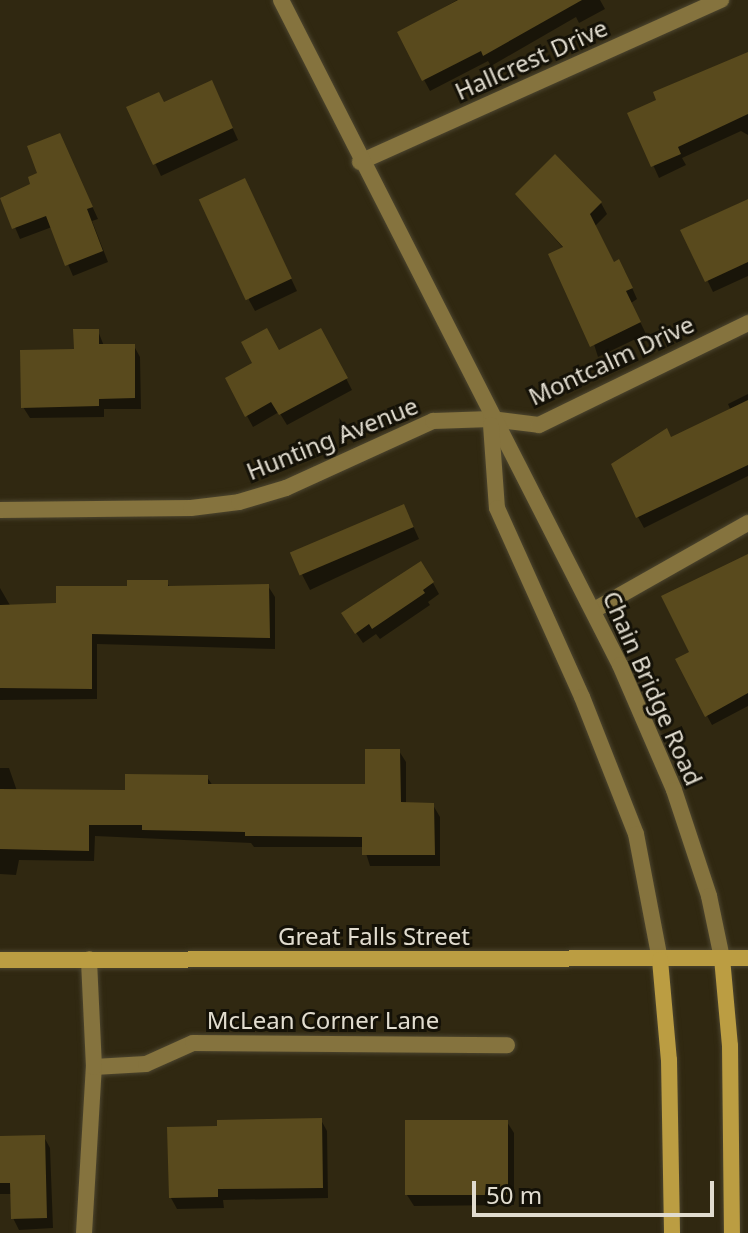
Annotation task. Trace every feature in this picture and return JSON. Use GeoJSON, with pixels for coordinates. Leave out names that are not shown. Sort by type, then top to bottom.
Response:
{"type":"FeatureCollection","features":[{"type":"Feature","properties":{"kind":"main road","name":"Chain Bridge Road"},"geometry":{"type":"LineString","coordinates":[[722,958],[730,1046],[732,1233]]}},
{"type":"Feature","properties":{"kind":"main road","name":"Great Falls Street"},"geometry":{"type":"LineString","coordinates":[[0,960],[748,958]]}},
{"type":"Feature","properties":{"kind":"main road","name":"Chain Bridge Road"},"geometry":{"type":"LineString","coordinates":[[660,960],[669,1060],[672,1233]]}},
{"type":"Feature","properties":{"kind":"street","name":"Chain Bridge Road"},"geometry":{"type":"LineString","coordinates":[[281,0],[491,419],[594,610],[674,790],[709,896],[722,958]]}},
{"type":"Feature","properties":{"kind":"street","name":"Hallcrest Drive"},"geometry":{"type":"LineString","coordinates":[[360,162],[721,0]]}},
{"type":"Feature","properties":{"kind":"street","name":"Montcalm Drive"},"geometry":{"type":"LineString","coordinates":[[491,419],[539,425],[748,323]]}},
{"type":"Feature","properties":{"kind":"street","name":"Chain Bridge Road"},"geometry":{"type":"LineString","coordinates":[[491,419],[497,508],[582,697],[636,834],[660,960]]}},
{"type":"Feature","properties":{"kind":"street","name":"Hunting Avenue"},"geometry":{"type":"LineString","coordinates":[[0,510],[191,508],[239,502],[286,488],[433,421],[491,419]]}},
{"type":"Feature","properties":{"kind":"street"},"geometry":{"type":"LineString","coordinates":[[594,610],[748,523]]}},
{"type":"Feature","properties":{"kind":"street"},"geometry":{"type":"LineString","coordinates":[[84,1233],[94,1067],[89,959]]}},
{"type":"Feature","properties":{"kind":"street","name":"McLean Corner Lane"},"geometry":{"type":"LineString","coordinates":[[94,1067],[146,1064],[193,1043],[507,1045]]}},
{"type":"Feature","properties":{"kind":"building"},"geometry":{"type":"Polygon","coordinates":[[[458,0],[582,0],[483,56],[481,51],[422,81],[397,32],[458,0]]]}},
{"type":"Feature","properties":{"kind":"building"},"geometry":{"type":"Polygon","coordinates":[[[748,52],[748,114],[678,147],[681,154],[651,167],[627,113],[656,100],[653,92],[748,52]]]}},
{"type":"Feature","properties":{"kind":"building"},"geometry":{"type":"Polygon","coordinates":[[[212,80],[233,128],[153,165],[126,107],[159,92],[164,102],[212,80]]]}},
{"type":"Feature","properties":{"kind":"building"},"geometry":{"type":"Polygon","coordinates":[[[60,133],[93,207],[87,209],[103,251],[65,266],[46,216],[12,229],[0,198],[30,184],[28,177],[37,173],[27,146],[60,133]]]}},
{"type":"Feature","properties":{"kind":"building"},"geometry":{"type":"Polygon","coordinates":[[[555,154],[602,202],[590,214],[614,262],[619,259],[633,288],[626,291],[641,322],[590,347],[548,254],[563,247],[515,194],[555,154]]]}},
{"type":"Feature","properties":{"kind":"building"},"geometry":{"type":"Polygon","coordinates":[[[245,178],[292,279],[246,300],[199,200],[245,178]]]}},
{"type":"Feature","properties":{"kind":"building"},"geometry":{"type":"Polygon","coordinates":[[[748,199],[748,262],[705,282],[680,230],[748,199]]]}},
{"type":"Feature","properties":{"kind":"building"},"geometry":{"type":"Polygon","coordinates":[[[267,328],[279,350],[321,328],[348,378],[279,415],[271,402],[245,417],[225,378],[252,363],[241,342],[267,328]]]}},
{"type":"Feature","properties":{"kind":"building"},"geometry":{"type":"Polygon","coordinates":[[[73,329],[99,329],[99,344],[135,344],[135,398],[99,399],[99,406],[21,408],[20,350],[74,349],[73,329]]]}},
{"type":"Feature","properties":{"kind":"building"},"geometry":{"type":"Polygon","coordinates":[[[748,400],[748,465],[636,518],[611,464],[667,428],[671,437],[748,400]]]}},
{"type":"Feature","properties":{"kind":"building"},"geometry":{"type":"Polygon","coordinates":[[[404,504],[414,527],[300,575],[290,552],[404,504]]]}},
{"type":"Feature","properties":{"kind":"building"},"geometry":{"type":"Polygon","coordinates":[[[748,554],[748,693],[705,717],[675,659],[689,652],[661,596],[748,554]]]}},
{"type":"Feature","properties":{"kind":"building"},"geometry":{"type":"Polygon","coordinates":[[[421,561],[434,582],[423,590],[425,593],[372,629],[369,624],[355,634],[341,613],[421,561]]]}},
{"type":"Feature","properties":{"kind":"building"},"geometry":{"type":"Polygon","coordinates":[[[127,580],[168,580],[168,586],[269,584],[270,638],[92,634],[92,689],[0,688],[0,605],[56,603],[56,586],[127,586],[127,580]]]}},
{"type":"Feature","properties":{"kind":"building"},"geometry":{"type":"Polygon","coordinates":[[[365,749],[400,749],[401,802],[434,803],[435,855],[362,855],[362,837],[245,836],[245,832],[142,830],[142,825],[89,825],[89,851],[0,849],[0,789],[125,790],[125,774],[208,775],[208,784],[365,784],[365,749]]]}},
{"type":"Feature","properties":{"kind":"building"},"geometry":{"type":"Polygon","coordinates":[[[322,1118],[323,1188],[218,1189],[218,1197],[169,1198],[167,1127],[217,1126],[217,1120],[322,1118]]]}},
{"type":"Feature","properties":{"kind":"building"},"geometry":{"type":"Polygon","coordinates":[[[405,1120],[508,1120],[508,1195],[405,1195],[405,1120]]]}},
{"type":"Feature","properties":{"kind":"building"},"geometry":{"type":"Polygon","coordinates":[[[45,1135],[47,1218],[11,1219],[10,1183],[0,1183],[0,1136],[45,1135]]]}}]}
